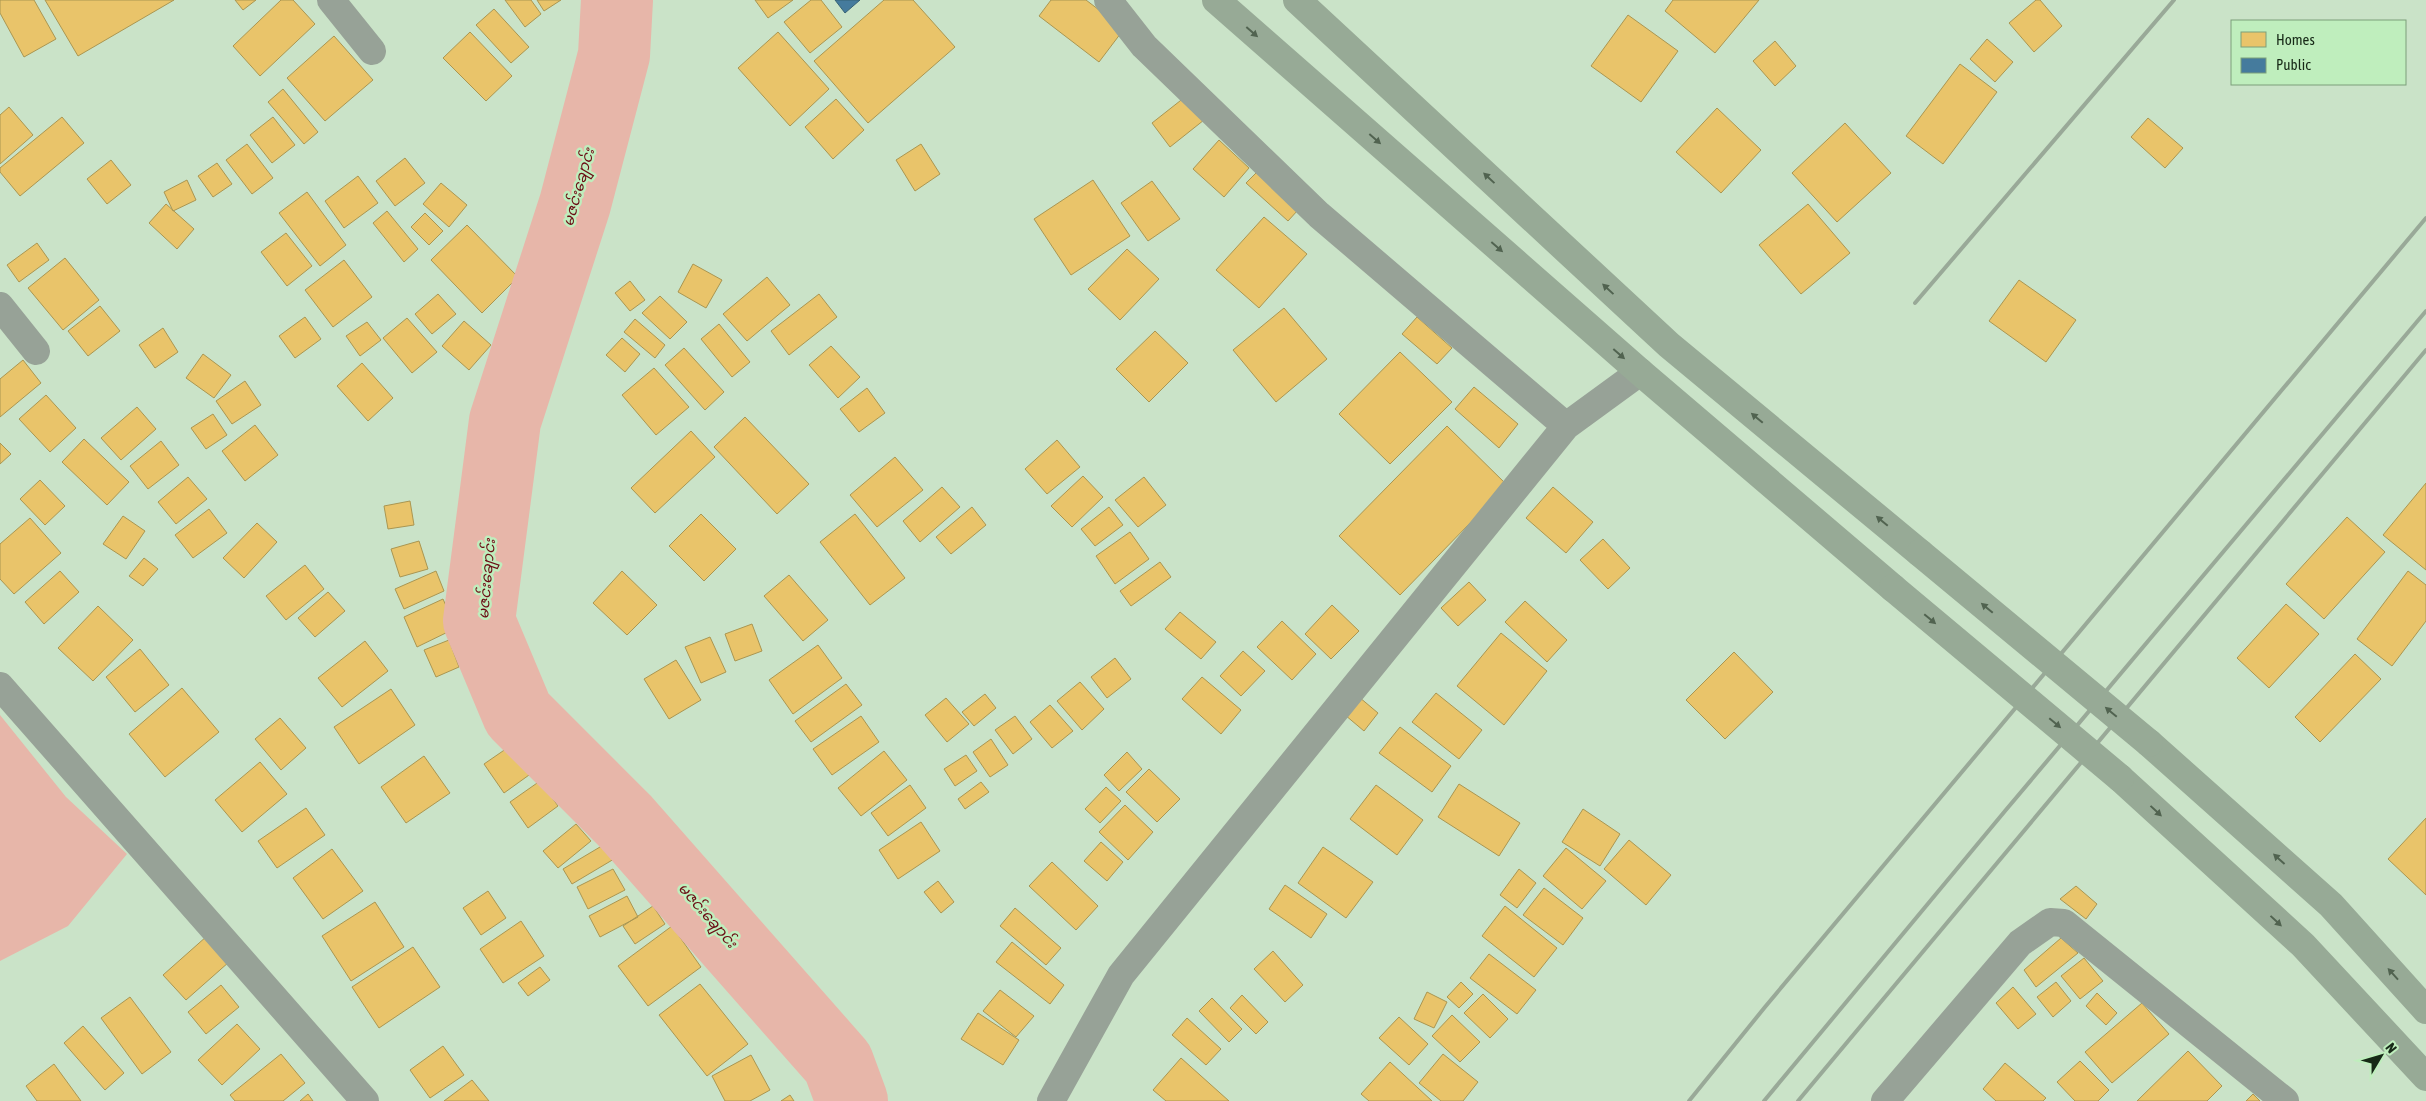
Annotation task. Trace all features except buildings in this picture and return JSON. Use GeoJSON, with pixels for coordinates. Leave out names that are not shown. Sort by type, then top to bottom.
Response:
{"type":"FeatureCollection","features":[{"type":"Feature","properties":{"kind":"highway"},"geometry":{"type":"LineString","coordinates":[[1216,0],[1640,372],[1893,588],[2120,778],[2302,945],[2426,1077]]}},
{"type":"Feature","properties":{"kind":"highway"},"geometry":{"type":"LineString","coordinates":[[1297,0],[1669,345],[2149,743],[2331,905],[2426,1010]]}},
{"type":"Feature","properties":{"kind":"street"},"geometry":{"type":"LineString","coordinates":[[331,0],[372,51]]}},
{"type":"Feature","properties":{"kind":"street"},"geometry":{"type":"LineString","coordinates":[[1108,0],[1144,46],[1319,215],[1566,426]]}},
{"type":"Feature","properties":{"kind":"street"},"geometry":{"type":"LineString","coordinates":[[0,306],[36,351]]}},
{"type":"Feature","properties":{"kind":"street"},"geometry":{"type":"LineString","coordinates":[[1051,1101],[1121,974],[1566,426],[1640,372]]}},
{"type":"Feature","properties":{"kind":"street"},"geometry":{"type":"LineString","coordinates":[[0,686],[365,1101]]}},
{"type":"Feature","properties":{"kind":"street"},"geometry":{"type":"LineString","coordinates":[[1885,1101],[2020,943],[2050,922],[2064,923],[2285,1101]]}},
{"type":"Feature","properties":{"kind":"shaded area"},"geometry":{"type":"Polygon","coordinates":[[[0,715],[66,797],[127,854],[68,926],[0,961],[0,715]]]}},
{"type":"Feature","properties":{"kind":"waterway","name":"မဇင်းချောင်း"},"geometry":{"type":"LineString","coordinates":[[617,0],[614,55],[575,204],[505,421],[479,621],[518,714],[625,821],[838,1063],[852,1101]]}},
{"type":"Feature","properties":{"kind":"railway"},"geometry":{"type":"LineString","coordinates":[[1915,303],[2174,0]]}},
{"type":"Feature","properties":{"kind":"railway"},"geometry":{"type":"LineString","coordinates":[[1689,1101],[1765,1007],[2426,218]]}},
{"type":"Feature","properties":{"kind":"railway"},"geometry":{"type":"LineString","coordinates":[[1764,1101],[2005,811],[2426,311]]}},
{"type":"Feature","properties":{"kind":"railway"},"geometry":{"type":"LineString","coordinates":[[1798,1101],[2426,350]]}}]}
